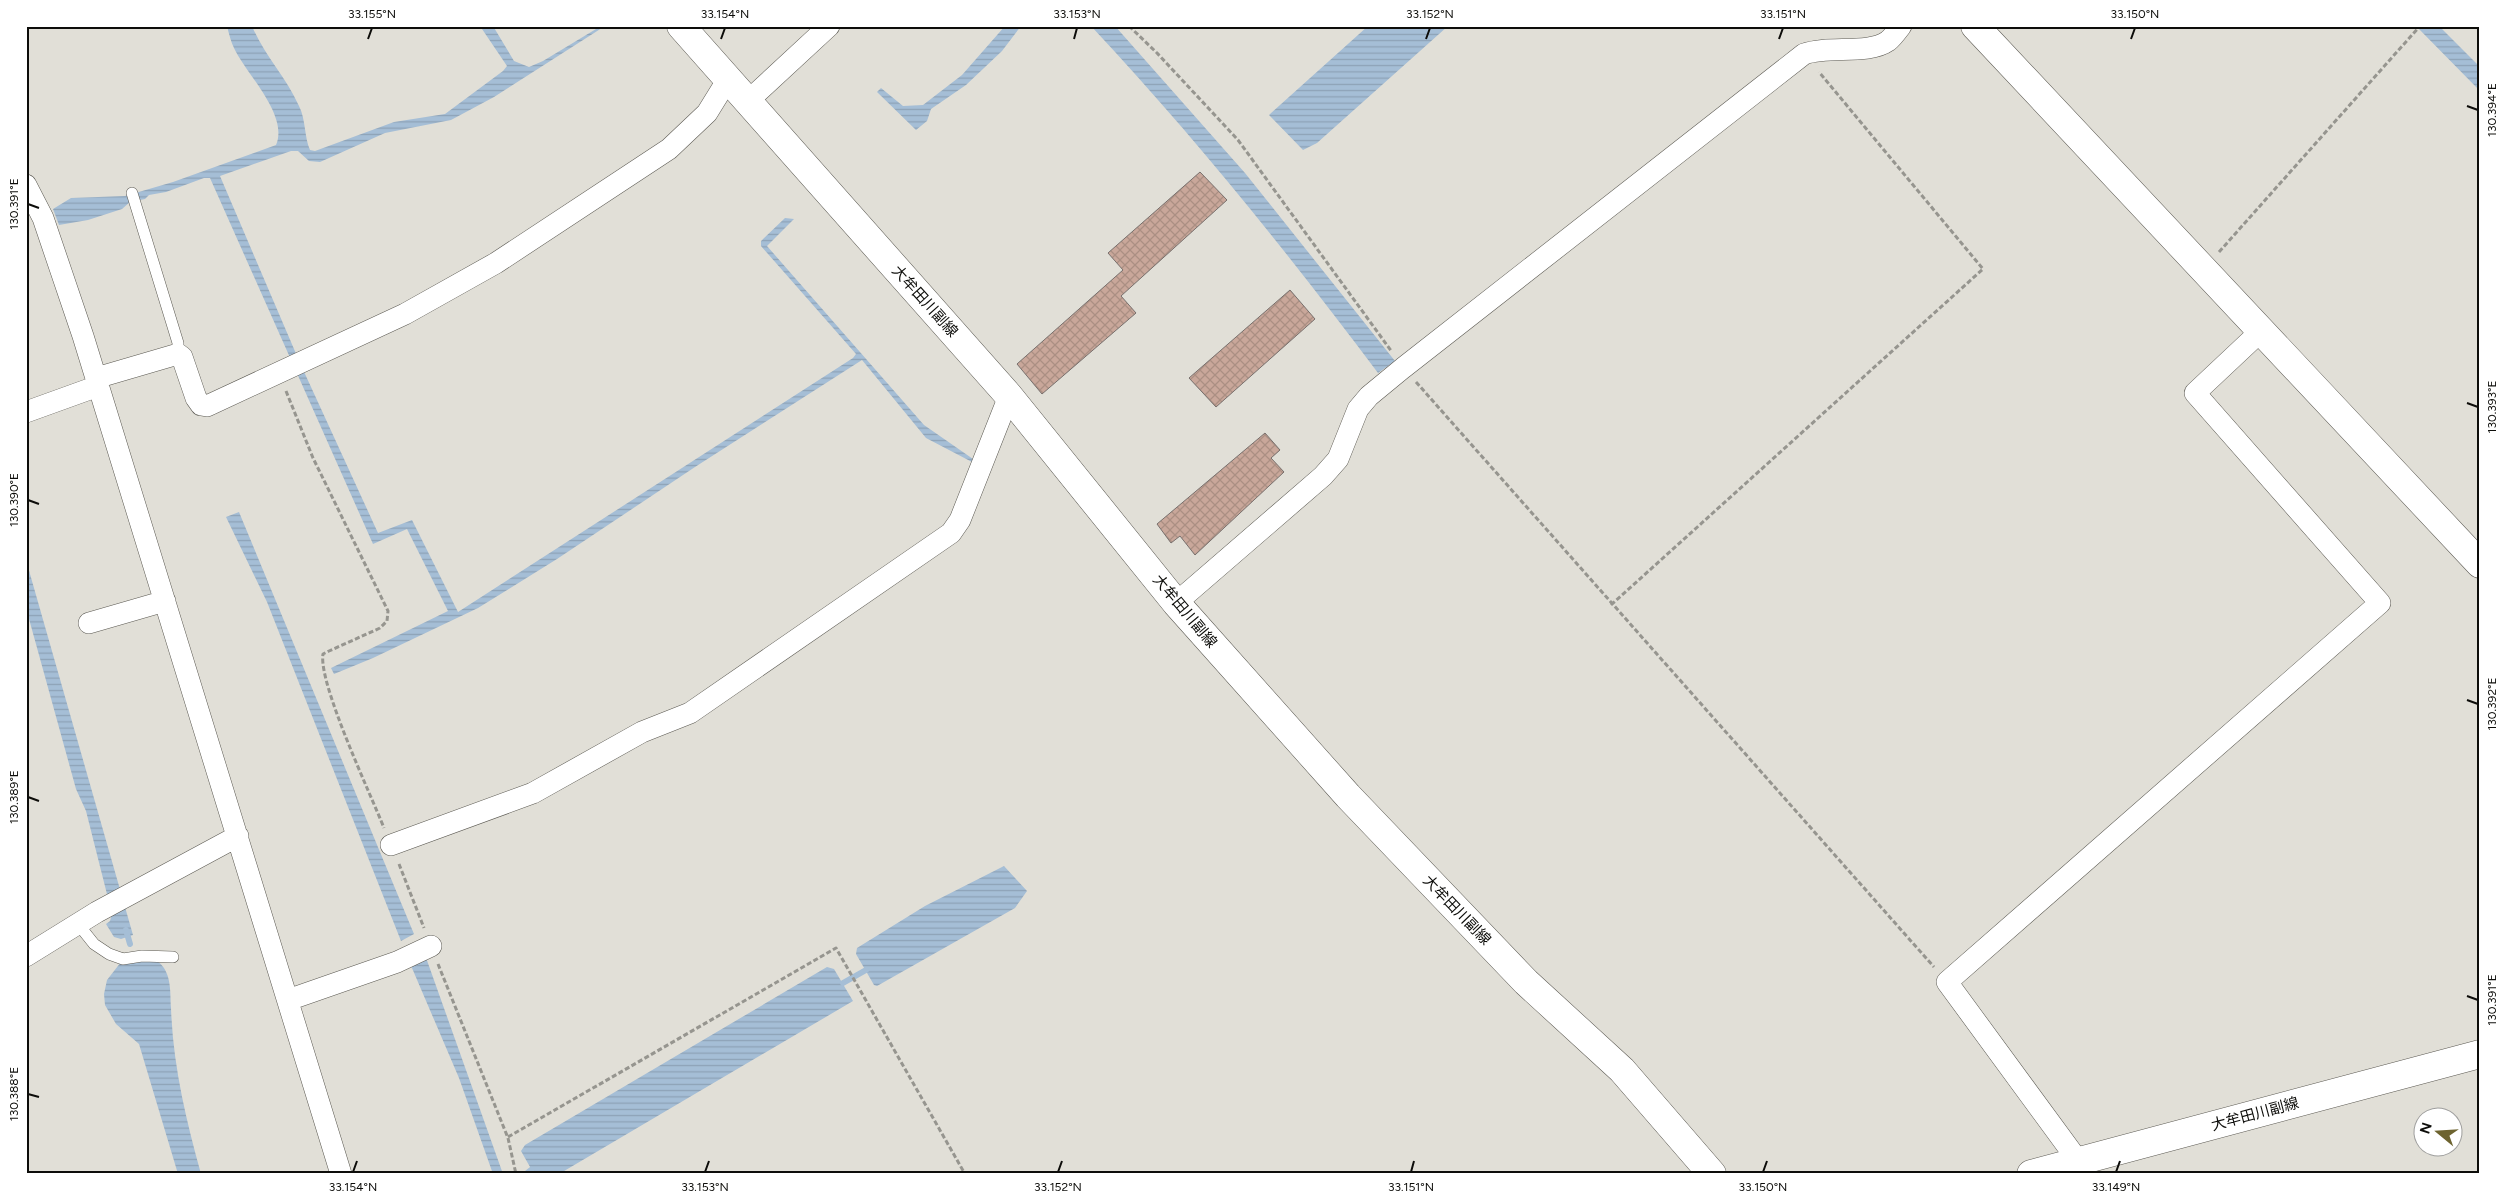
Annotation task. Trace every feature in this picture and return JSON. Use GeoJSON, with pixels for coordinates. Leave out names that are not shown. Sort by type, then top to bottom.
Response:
{"type":"FeatureCollection","features":[{"type":"Feature","properties":{"kind":"main road","name":"大牟田川副線"},"geometry":{"type":"LineString","coordinates":[[681,26],[1009,396],[1176,603],[1348,796],[1526,982],[1622,1070],[1712,1174]]}},
{"type":"Feature","properties":{"kind":"main road"},"geometry":{"type":"LineString","coordinates":[[1975,26],[2480,564]]}},
{"type":"Feature","properties":{"kind":"main road","name":"大牟田川副線"},"geometry":{"type":"LineString","coordinates":[[2031,1174],[2480,1054]]}},
{"type":"Feature","properties":{"kind":"street"},"geometry":{"type":"LineString","coordinates":[[748,102],[829,26]]}},
{"type":"Feature","properties":{"kind":"street"},"geometry":{"type":"LineString","coordinates":[[1176,603],[1323,476],[1338,459],[1358,409],[1369,396],[1404,368],[1804,54],[1818,49],[1868,48],[1888,41],[1901,26]]}},
{"type":"Feature","properties":{"kind":"street"},"geometry":{"type":"LineString","coordinates":[[26,412],[97,382],[178,354],[182,357],[196,398],[201,405],[207,406],[290,369],[405,314],[496,263],[624,181],[670,149],[707,113],[728,79]]}},
{"type":"Feature","properties":{"kind":"street"},"geometry":{"type":"LineString","coordinates":[[26,185],[43,218],[97,382],[341,1174]]}},
{"type":"Feature","properties":{"kind":"street"},"geometry":{"type":"LineString","coordinates":[[2079,1162],[1947,982],[2380,602],[2195,393],[2261,331]]}},
{"type":"Feature","properties":{"kind":"street"},"geometry":{"type":"LineString","coordinates":[[391,845],[533,793],[642,732],[690,713],[951,532],[960,520],[1009,396]]}},
{"type":"Feature","properties":{"kind":"street"},"geometry":{"type":"LineString","coordinates":[[89,622],[165,601]]}},
{"type":"Feature","properties":{"kind":"street"},"geometry":{"type":"LineString","coordinates":[[26,956],[97,912],[238,836]]}},
{"type":"Feature","properties":{"kind":"street"},"geometry":{"type":"LineString","coordinates":[[288,1000],[397,962],[426,948]]}},
{"type":"Feature","properties":{"kind":"lane"},"geometry":{"type":"LineString","coordinates":[[132,192],[178,343],[178,354]]}},
{"type":"Feature","properties":{"kind":"lane"},"geometry":{"type":"LineString","coordinates":[[78,924],[94,944],[109,954],[123,959],[142,956],[173,956]]}},
{"type":"Feature","properties":{"kind":"path"},"geometry":{"type":"LineString","coordinates":[[1129,26],[1157,52],[1238,140],[1404,368],[1947,982]]}},
{"type":"Feature","properties":{"kind":"path"},"geometry":{"type":"LineString","coordinates":[[2203,269],[2420,26]]}},
{"type":"Feature","properties":{"kind":"path"},"geometry":{"type":"LineString","coordinates":[[1612,605],[1984,269],[1804,54]]}},
{"type":"Feature","properties":{"kind":"path"},"geometry":{"type":"LineString","coordinates":[[290,369],[313,458],[388,611],[387,622],[380,628],[323,654],[322,663],[328,690]]}},
{"type":"Feature","properties":{"kind":"path"},"geometry":{"type":"LineString","coordinates":[[508,1138],[836,948],[965,1174]]}},
{"type":"Feature","properties":{"kind":"water"},"geometry":{"type":"Polygon","coordinates":[[[227,26],[252,26],[263,47],[294,95],[301,111],[310,150],[315,151],[394,122],[445,114],[503,71],[507,66],[480,26],[493,26],[514,61],[529,67],[543,61],[601,26],[605,26],[494,97],[451,120],[385,133],[320,162],[309,161],[298,151],[291,151],[220,176],[300,363],[378,533],[412,520],[458,612],[853,358],[856,354],[761,246],[761,241],[785,218],[794,219],[767,246],[924,425],[973,459],[972,462],[926,438],[862,360],[695,467],[557,559],[478,608],[373,658],[334,674],[331,668],[448,611],[407,529],[373,544],[210,178],[204,178],[166,192],[149,195],[145,199],[130,202],[122,209],[88,220],[59,225],[53,209],[71,198],[125,196],[173,182],[276,145],[277,121],[272,108],[234,48],[227,26]]]}},
{"type":"Feature","properties":{"kind":"water"},"geometry":{"type":"Polygon","coordinates":[[[1005,26],[1021,26],[1002,51],[966,85],[931,109],[927,121],[916,130],[877,92],[881,88],[903,106],[923,105],[962,75],[1005,26]]]}},
{"type":"Feature","properties":{"kind":"water"},"geometry":{"type":"Polygon","coordinates":[[[1091,26],[1115,26],[1245,173],[1395,361],[1378,373],[1310,284],[1203,152],[1091,26]]]}},
{"type":"Feature","properties":{"kind":"water"},"geometry":{"type":"Polygon","coordinates":[[[1368,26],[1448,26],[1317,143],[1303,150],[1269,115],[1368,26]]]}},
{"type":"Feature","properties":{"kind":"water"},"geometry":{"type":"Polygon","coordinates":[[[2416,26],[2439,26],[2480,67],[2480,91],[2416,26]]]}},
{"type":"Feature","properties":{"kind":"water"},"geometry":{"type":"Polygon","coordinates":[[[239,512],[414,934],[401,941],[267,602],[226,517],[239,512]]]}},
{"type":"Feature","properties":{"kind":"water"},"geometry":{"type":"Polygon","coordinates":[[[26,560],[133,935],[121,939],[114,937],[106,924],[110,921],[112,914],[86,811],[76,789],[26,608],[26,560]]]}},
{"type":"Feature","properties":{"kind":"water"},"geometry":{"type":"Polygon","coordinates":[[[1004,866],[1027,891],[1015,908],[877,986],[874,985],[856,954],[857,948],[925,906],[1004,866]]]}},
{"type":"Feature","properties":{"kind":"water"},"geometry":{"type":"Polygon","coordinates":[[[424,952],[503,1174],[493,1174],[459,1078],[409,961],[424,952]]]}},
{"type":"Feature","properties":{"kind":"water"},"geometry":{"type":"Polygon","coordinates":[[[156,960],[168,975],[177,1072],[185,1113],[201,1174],[178,1174],[139,1044],[116,1024],[105,1005],[104,994],[107,980],[121,962],[156,960]]]}},
{"type":"Feature","properties":{"kind":"water"},"geometry":{"type":"Polygon","coordinates":[[[827,967],[834,969],[853,1001],[559,1174],[534,1174],[521,1151],[525,1145],[827,967]]]}},
{"type":"Feature","properties":{"kind":"building"},"geometry":{"type":"Polygon","coordinates":[[[1200,172],[1227,200],[1121,296],[1136,313],[1042,394],[1017,364],[1123,270],[1108,253],[1200,172]]]}},
{"type":"Feature","properties":{"kind":"building"},"geometry":{"type":"Polygon","coordinates":[[[1290,290],[1315,319],[1216,407],[1189,378],[1290,290]]]}},
{"type":"Feature","properties":{"kind":"building"},"geometry":{"type":"Polygon","coordinates":[[[1265,433],[1280,450],[1271,458],[1284,472],[1195,555],[1180,536],[1171,543],[1157,524],[1265,433]]]}},
{"type":"Feature","properties":{"kind":"waterway"},"geometry":{"type":"LineString","coordinates":[[126,930],[130,944]]}},
{"type":"Feature","properties":{"kind":"waterway"},"geometry":{"type":"LineString","coordinates":[[843,983],[866,970]]}},
{"type":"Feature","properties":{"kind":"waterway"},"geometry":{"type":"LineString","coordinates":[[526,1174],[531,1170]]}}]}
